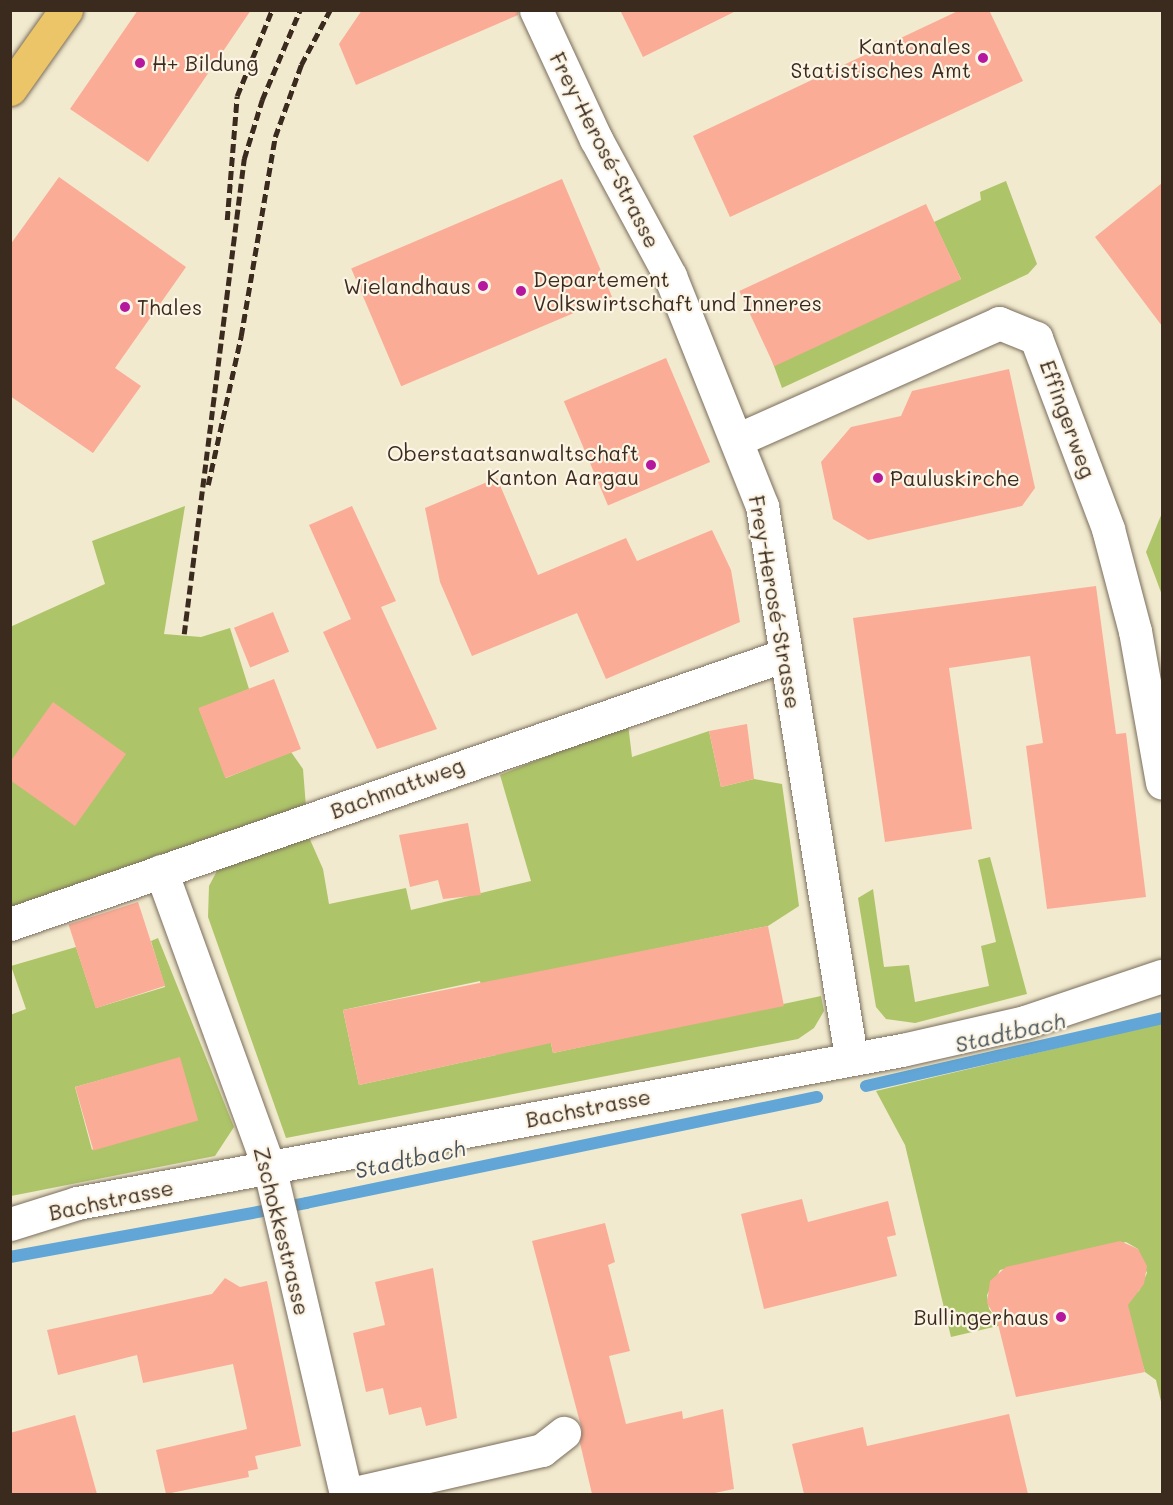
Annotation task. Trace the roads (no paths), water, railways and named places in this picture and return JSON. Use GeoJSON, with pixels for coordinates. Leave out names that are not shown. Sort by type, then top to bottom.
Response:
{"type":"FeatureCollection","features":[{"type":"Feature","properties":{"kind":"main road"},"geometry":{"type":"LineString","coordinates":[[10,89],[66,10]]}},
{"type":"Feature","properties":{"kind":"street","name":"Frey-Herosé-Strasse"},"geometry":{"type":"LineString","coordinates":[[536,10],[596,139],[670,276],[739,439],[762,506],[851,1058]]}},
{"type":"Feature","properties":{"kind":"street","name":"Effingerweg"},"geometry":{"type":"LineString","coordinates":[[739,439],[999,324],[1036,338],[1108,529],[1136,631],[1162,783]]}},
{"type":"Feature","properties":{"kind":"street","name":"Bachmattweg"},"geometry":{"type":"LineString","coordinates":[[10,924],[785,655]]}},
{"type":"Feature","properties":{"kind":"street","name":"Zschokkestrasse"},"geometry":{"type":"LineString","coordinates":[[161,872],[277,1198],[348,1494]]}},
{"type":"Feature","properties":{"kind":"street","name":"Bachstrasse"},"geometry":{"type":"LineString","coordinates":[[10,1224],[77,1203],[277,1198],[851,1058],[1025,1022],[1162,976]]}},
{"type":"Feature","properties":{"kind":"street"},"geometry":{"type":"LineString","coordinates":[[348,1494],[542,1450],[564,1433]]}},
{"type":"Feature","properties":{"kind":"waterway","name":"Stadtbach"},"geometry":{"type":"LineString","coordinates":[[866,1086],[1162,1018]]}},
{"type":"Feature","properties":{"kind":"waterway","name":"Stadtbach"},"geometry":{"type":"LineString","coordinates":[[10,1257],[306,1203],[817,1097]]}},
{"type":"Feature","properties":{"kind":"railway"},"geometry":{"type":"LineString","coordinates":[[227,220],[237,96],[272,10]]}},
{"type":"Feature","properties":{"kind":"railway"},"geometry":{"type":"LineString","coordinates":[[184,634],[244,159],[262,100],[300,10]]}},
{"type":"Feature","properties":{"kind":"railway"},"geometry":{"type":"LineString","coordinates":[[208,485],[241,336],[275,137],[301,65],[330,10]]}},
{"type":"Feature","properties":{"kind":"place","name":"Kantonales Statistisches Amt"},"geometry":{"type":"Point","coordinates":[983,58]}},
{"type":"Feature","properties":{"kind":"place","name":"H+ Bildung"},"geometry":{"type":"Point","coordinates":[140,63]}},
{"type":"Feature","properties":{"kind":"place","name":"Wielandhaus"},"geometry":{"type":"Point","coordinates":[483,286]}},
{"type":"Feature","properties":{"kind":"place","name":"Departement Volkswirtschaft und Inneres"},"geometry":{"type":"Point","coordinates":[521,291]}},
{"type":"Feature","properties":{"kind":"place","name":"Thales"},"geometry":{"type":"Point","coordinates":[125,307]}},
{"type":"Feature","properties":{"kind":"place","name":"Oberstaatsanwaltschaft Kanton Aargau"},"geometry":{"type":"Point","coordinates":[651,465]}},
{"type":"Feature","properties":{"kind":"place","name":"Pauluskirche"},"geometry":{"type":"Point","coordinates":[878,478]}},
{"type":"Feature","properties":{"kind":"place","name":"Bullingerhaus"},"geometry":{"type":"Point","coordinates":[1061,1317]}}]}
